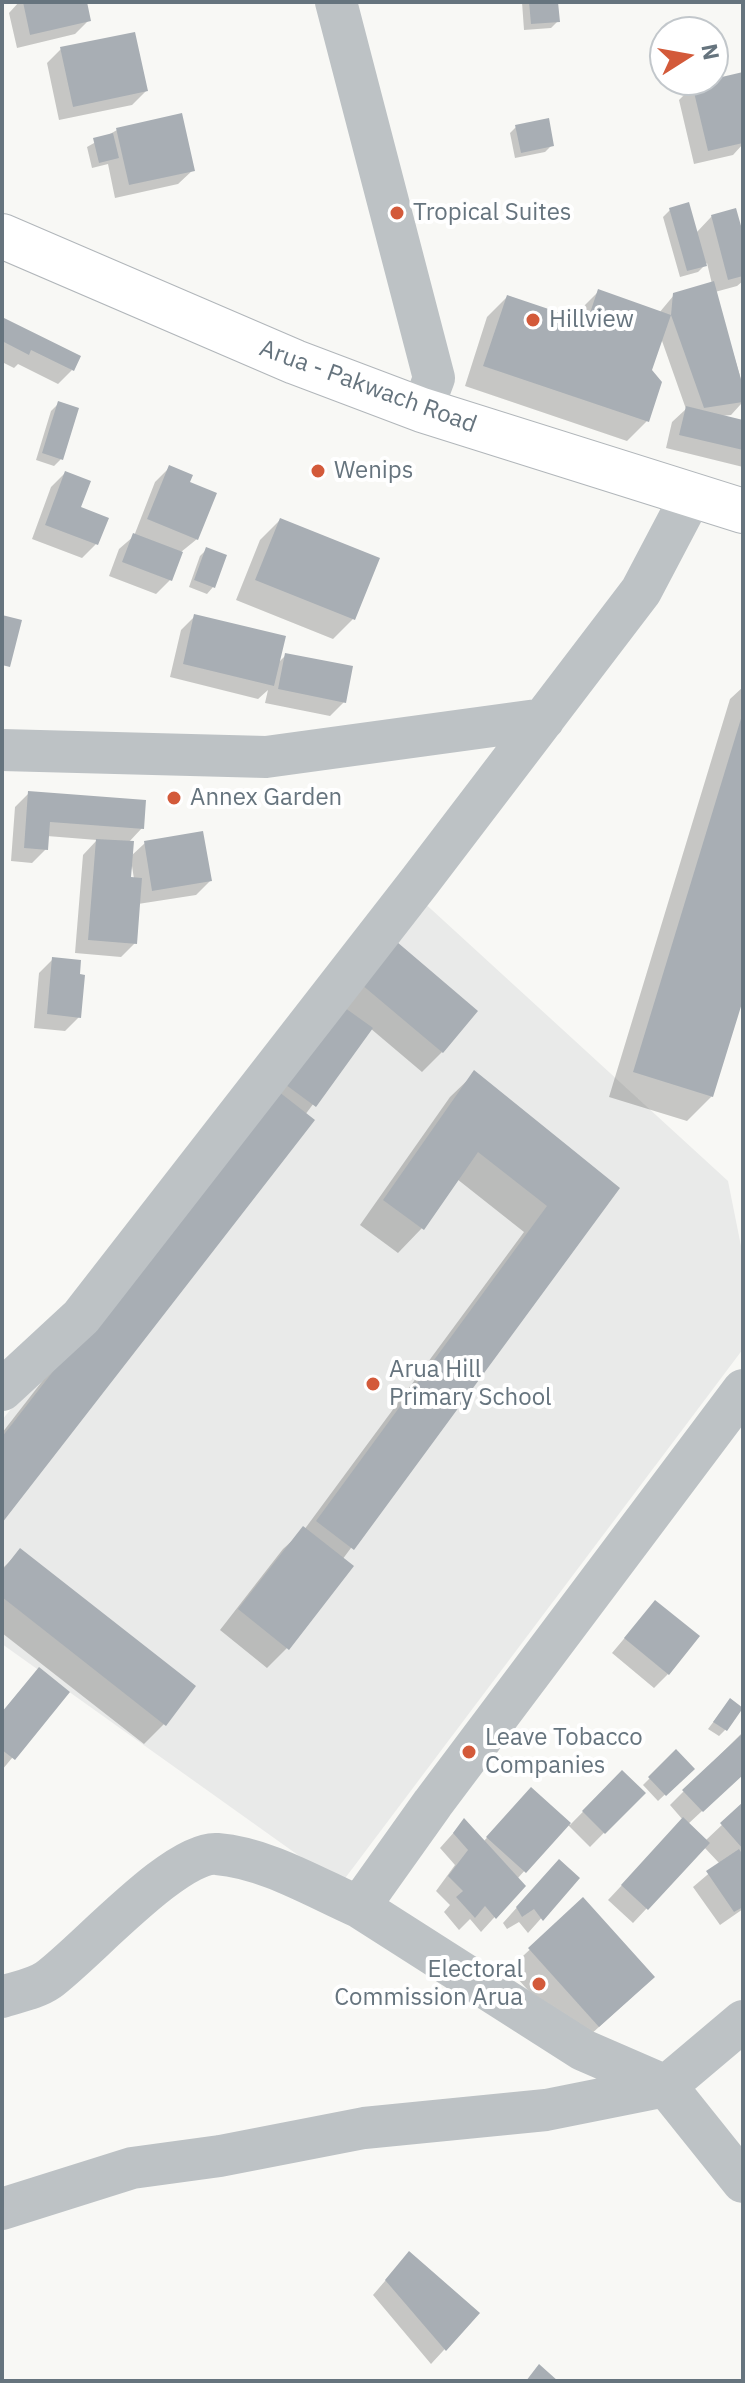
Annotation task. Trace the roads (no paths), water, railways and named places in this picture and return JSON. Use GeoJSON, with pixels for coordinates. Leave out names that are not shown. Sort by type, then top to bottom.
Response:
{"type":"FeatureCollection","features":[{"type":"Feature","properties":{"kind":"main road","name":"Arua - Pakwach Road"},"geometry":{"type":"LineString","coordinates":[[2,236],[295,362],[422,410],[743,511]]}},
{"type":"Feature","properties":{"kind":"street"},"geometry":{"type":"LineString","coordinates":[[336,2],[434,378],[422,410]]}},
{"type":"Feature","properties":{"kind":"street"},"geometry":{"type":"LineString","coordinates":[[2,1390],[81,1317],[544,719],[641,591],[691,496]]}},
{"type":"Feature","properties":{"kind":"street"},"geometry":{"type":"LineString","coordinates":[[2,750],[266,757],[544,719]]}},
{"type":"Feature","properties":{"kind":"street"},"geometry":{"type":"LineString","coordinates":[[359,1907],[433,1803],[743,1390]]}},
{"type":"Feature","properties":{"kind":"street"},"geometry":{"type":"LineString","coordinates":[[2,1997],[44,1982],[171,1871],[196,1856],[215,1854],[262,1864],[359,1907],[583,2050],[666,2086],[743,2182]]}},
{"type":"Feature","properties":{"kind":"street"},"geometry":{"type":"LineString","coordinates":[[2,2209],[132,2168],[220,2156],[364,2128],[546,2110],[666,2086],[743,2021]]}},
{"type":"Feature","properties":{"kind":"place","name":"Tropical Suites"},"geometry":{"type":"Point","coordinates":[397,213]}},
{"type":"Feature","properties":{"kind":"place","name":"Hillview"},"geometry":{"type":"Point","coordinates":[533,320]}},
{"type":"Feature","properties":{"kind":"place","name":"Wenips"},"geometry":{"type":"Point","coordinates":[318,471]}},
{"type":"Feature","properties":{"kind":"place","name":"Annex Garden"},"geometry":{"type":"Point","coordinates":[174,798]}},
{"type":"Feature","properties":{"kind":"place","name":"Arua Hill Primary School"},"geometry":{"type":"Point","coordinates":[373,1384]}},
{"type":"Feature","properties":{"kind":"place","name":"Leave Tobacco Companies"},"geometry":{"type":"Point","coordinates":[469,1752]}},
{"type":"Feature","properties":{"kind":"place","name":"Electoral Commission Arua"},"geometry":{"type":"Point","coordinates":[539,1984]}}]}
